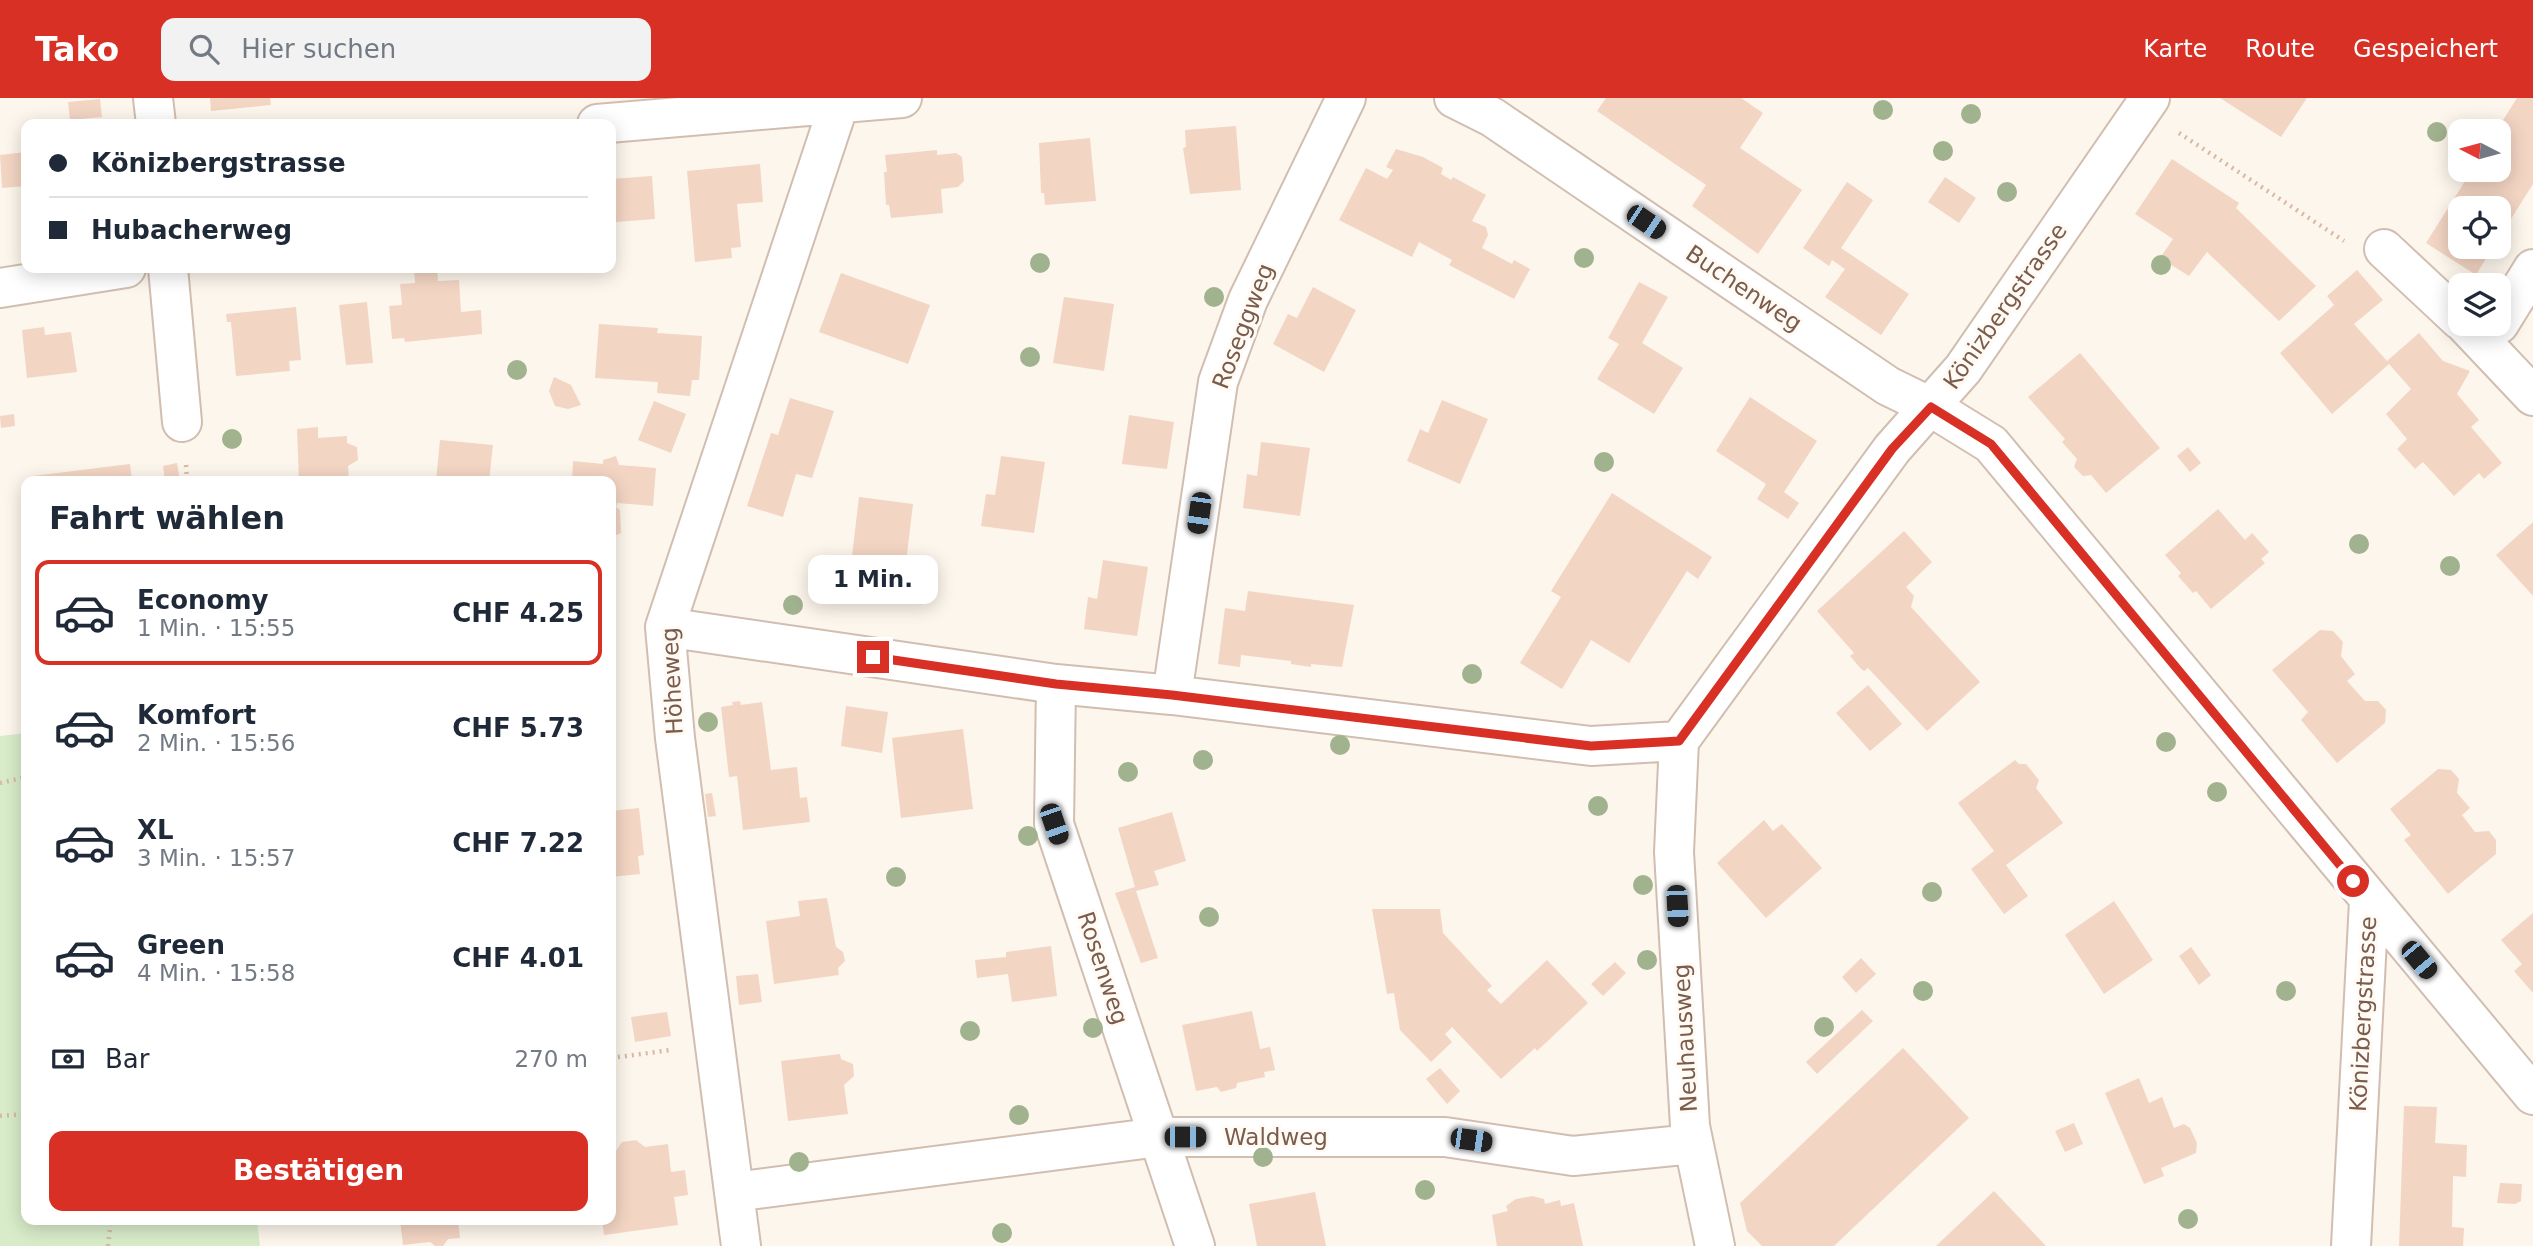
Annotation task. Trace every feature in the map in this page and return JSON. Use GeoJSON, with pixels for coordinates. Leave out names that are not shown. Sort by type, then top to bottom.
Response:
{"type":"FeatureCollection","features":[{"type":"Feature","properties":{"kind":"street"},"geometry":{"type":"LineString","coordinates":[[153,98],[155,119]]}},
{"type":"Feature","properties":{"kind":"street"},"geometry":{"type":"LineString","coordinates":[[616,122],[841,101],[902,98]]}},
{"type":"Feature","properties":{"kind":"street","name":"Roseggweg"},"geometry":{"type":"LineString","coordinates":[[1172,695],[1219,382],[1248,300],[1346,98]]}},
{"type":"Feature","properties":{"kind":"street","name":"Buchenweg"},"geometry":{"type":"LineString","coordinates":[[1454,98],[1492,117],[1888,386],[1931,407]]}},
{"type":"Feature","properties":{"kind":"street","name":"Höheweg"},"geometry":{"type":"LineString","coordinates":[[741,1246],[675,738],[665,627],[841,101]]}},
{"type":"Feature","properties":{"kind":"street","name":"Könizbergstrasse"},"geometry":{"type":"LineString","coordinates":[[2146,104],[1963,369],[1931,407],[1991,444],[2276,784],[2369,901],[2351,1246]]}},
{"type":"Feature","properties":{"kind":"street"},"geometry":{"type":"LineString","coordinates":[[2384,249],[2448,300]]}},
{"type":"Feature","properties":{"kind":"street"},"geometry":{"type":"LineString","coordinates":[[2511,294],[2533,269]]}},
{"type":"Feature","properties":{"kind":"street"},"geometry":{"type":"LineString","coordinates":[[0,288],[94,273]]}},
{"type":"Feature","properties":{"kind":"street"},"geometry":{"type":"LineString","coordinates":[[168,273],[182,422]]}},
{"type":"Feature","properties":{"kind":"street"},"geometry":{"type":"LineString","coordinates":[[2489,336],[2533,396]]}},
{"type":"Feature","properties":{"kind":"street"},"geometry":{"type":"LineString","coordinates":[[665,627],[1056,684],[1172,695],[1591,746],[1679,741],[1892,449],[1931,407]]}},
{"type":"Feature","properties":{"kind":"street","name":"Rosenweg"},"geometry":{"type":"LineString","coordinates":[[1056,684],[1054,824],[1195,1246]]}},
{"type":"Feature","properties":{"kind":"street","name":"Neuhausweg"},"geometry":{"type":"LineString","coordinates":[[1679,741],[1674,852],[1693,1144],[1715,1246]]}},
{"type":"Feature","properties":{"kind":"street"},"geometry":{"type":"LineString","coordinates":[[2369,901],[2533,1095]]}},
{"type":"Feature","properties":{"kind":"street","name":"Waldweg"},"geometry":{"type":"LineString","coordinates":[[734,1192],[1159,1137],[1445,1137],[1573,1156],[1693,1144]]}},
{"type":"Feature","properties":{"kind":"path"},"geometry":{"type":"LineString","coordinates":[[2146,104],[2357,250],[2384,249]]}},
{"type":"Feature","properties":{"kind":"path"},"geometry":{"type":"LineString","coordinates":[[0,783],[21,778]]}},
{"type":"Feature","properties":{"kind":"path"},"geometry":{"type":"LineString","coordinates":[[616,1057],[713,1044]]}},
{"type":"Feature","properties":{"kind":"path"},"geometry":{"type":"LineString","coordinates":[[0,1116],[21,1114]]}},
{"type":"Feature","properties":{"kind":"path"},"geometry":{"type":"LineString","coordinates":[[108,1246],[110,1225]]}},
{"type":"Feature","properties":{"kind":"green space"},"geometry":{"type":"Polygon","coordinates":[[[21,734],[21,1225],[258,1225],[260,1246],[0,1246],[0,736],[21,734]]]}},
{"type":"Feature","properties":{"kind":"building"},"geometry":{"type":"Polygon","coordinates":[[[210,98],[270,98],[271,105],[211,111],[210,98]]]}},
{"type":"Feature","properties":{"kind":"building"},"geometry":{"type":"Polygon","coordinates":[[[1606,98],[1741,98],[1763,113],[1740,148],[1802,190],[1758,254],[1692,206],[1706,185],[1597,111],[1606,98]]]}},
{"type":"Feature","properties":{"kind":"building"},"geometry":{"type":"Polygon","coordinates":[[[2220,98],[2307,98],[2281,137],[2220,98]]]}},
{"type":"Feature","properties":{"kind":"building"},"geometry":{"type":"Polygon","coordinates":[[[2517,98],[2533,98],[2533,184],[2511,219],[2511,196],[2456,196],[2464,182],[2511,182],[2511,119],[2504,119],[2517,98]]]}},
{"type":"Feature","properties":{"kind":"building"},"geometry":{"type":"Polygon","coordinates":[[[100,99],[102,117],[70,119],[68,102],[100,99]]]}},
{"type":"Feature","properties":{"kind":"building"},"geometry":{"type":"Polygon","coordinates":[[[1236,126],[1241,190],[1190,194],[1183,148],[1186,147],[1185,130],[1236,126]]]}},
{"type":"Feature","properties":{"kind":"building"},"geometry":{"type":"Polygon","coordinates":[[[1090,138],[1096,201],[1045,205],[1044,193],[1041,193],[1039,143],[1090,138]]]}},
{"type":"Feature","properties":{"kind":"building"},"geometry":{"type":"Polygon","coordinates":[[[1396,149],[1423,157],[1443,168],[1441,174],[1451,180],[1453,177],[1486,195],[1472,221],[1486,227],[1488,235],[1482,248],[1512,264],[1514,260],[1530,269],[1514,299],[1449,265],[1452,260],[1419,242],[1412,257],[1339,220],[1366,168],[1387,179],[1393,170],[1386,167],[1396,149]]]}},
{"type":"Feature","properties":{"kind":"building"},"geometry":{"type":"Polygon","coordinates":[[[937,150],[937,155],[956,153],[962,157],[964,181],[958,187],[941,189],[943,213],[891,218],[889,205],[886,205],[885,155],[937,150]]]}},
{"type":"Feature","properties":{"kind":"building"},"geometry":{"type":"Polygon","coordinates":[[[21,153],[21,186],[2,188],[0,155],[21,153]]]}},
{"type":"Feature","properties":{"kind":"building"},"geometry":{"type":"Polygon","coordinates":[[[2172,159],[2239,203],[2236,208],[2316,286],[2279,321],[2207,252],[2189,276],[2160,258],[2173,239],[2135,214],[2172,159]]]}},
{"type":"Feature","properties":{"kind":"building"},"geometry":{"type":"Polygon","coordinates":[[[760,164],[763,202],[737,204],[741,247],[731,248],[732,258],[695,262],[687,171],[760,164]]]}},
{"type":"Feature","properties":{"kind":"building"},"geometry":{"type":"Polygon","coordinates":[[[652,176],[655,219],[616,222],[616,179],[652,176]]]}},
{"type":"Feature","properties":{"kind":"building"},"geometry":{"type":"Polygon","coordinates":[[[1945,177],[1976,198],[1959,223],[1928,202],[1945,177]]]}},
{"type":"Feature","properties":{"kind":"building"},"geometry":{"type":"Polygon","coordinates":[[[1847,182],[1873,200],[1841,248],[1909,294],[1881,335],[1825,297],[1845,269],[1832,260],[1829,266],[1803,248],[1847,182]]]}},
{"type":"Feature","properties":{"kind":"building"},"geometry":{"type":"Polygon","coordinates":[[[2448,208],[2448,257],[2426,243],[2448,208]]]}},
{"type":"Feature","properties":{"kind":"building"},"geometry":{"type":"Polygon","coordinates":[[[2451,259],[2486,259],[2477,273],[2451,259]]]}},
{"type":"Feature","properties":{"kind":"building"},"geometry":{"type":"Polygon","coordinates":[[[2357,270],[2383,300],[2354,324],[2387,361],[2419,333],[2443,361],[2470,371],[2457,394],[2479,420],[2471,427],[2502,463],[2484,479],[2479,473],[2454,496],[2423,462],[2415,469],[2397,449],[2407,439],[2386,414],[2411,389],[2389,364],[2332,414],[2280,353],[2334,305],[2327,296],[2357,270]]]}},
{"type":"Feature","properties":{"kind":"building"},"geometry":{"type":"Polygon","coordinates":[[[414,273],[437,273],[438,281],[459,280],[461,312],[481,310],[482,334],[405,342],[404,338],[392,339],[389,306],[402,305],[400,284],[415,283],[414,273]]]}},
{"type":"Feature","properties":{"kind":"building"},"geometry":{"type":"Polygon","coordinates":[[[841,273],[930,305],[908,364],[819,332],[841,273]]]}},
{"type":"Feature","properties":{"kind":"building"},"geometry":{"type":"Polygon","coordinates":[[[1639,282],[1668,297],[1642,343],[1683,368],[1654,414],[1597,379],[1619,344],[1608,338],[1639,282]]]}},
{"type":"Feature","properties":{"kind":"building"},"geometry":{"type":"Polygon","coordinates":[[[1313,287],[1356,310],[1324,372],[1273,344],[1288,314],[1297,318],[1313,287]]]}},
{"type":"Feature","properties":{"kind":"building"},"geometry":{"type":"Polygon","coordinates":[[[1064,297],[1114,304],[1104,371],[1053,363],[1064,297]]]}},
{"type":"Feature","properties":{"kind":"building"},"geometry":{"type":"Polygon","coordinates":[[[367,302],[373,363],[346,365],[339,305],[367,302]]]}},
{"type":"Feature","properties":{"kind":"building"},"geometry":{"type":"Polygon","coordinates":[[[296,307],[301,360],[289,361],[290,371],[236,376],[231,322],[227,322],[226,314],[296,307]]]}},
{"type":"Feature","properties":{"kind":"building"},"geometry":{"type":"Polygon","coordinates":[[[599,324],[658,328],[657,333],[702,336],[699,380],[692,380],[690,396],[657,393],[658,382],[595,378],[599,324]]]}},
{"type":"Feature","properties":{"kind":"building"},"geometry":{"type":"Polygon","coordinates":[[[44,327],[45,335],[71,332],[77,372],[27,378],[22,330],[44,327]]]}},
{"type":"Feature","properties":{"kind":"building"},"geometry":{"type":"Polygon","coordinates":[[[2080,353],[2160,448],[2106,493],[2091,475],[2083,476],[2074,467],[2077,459],[2062,442],[2065,439],[2028,397],[2080,353]]]}},
{"type":"Feature","properties":{"kind":"building"},"geometry":{"type":"Polygon","coordinates":[[[554,377],[571,385],[581,405],[568,409],[555,406],[549,391],[554,377]]]}},
{"type":"Feature","properties":{"kind":"building"},"geometry":{"type":"Polygon","coordinates":[[[1750,397],[1817,441],[1784,492],[1799,503],[1788,519],[1757,499],[1766,484],[1716,451],[1750,397]]]}},
{"type":"Feature","properties":{"kind":"building"},"geometry":{"type":"Polygon","coordinates":[[[790,398],[834,411],[812,478],[796,474],[783,517],[747,506],[771,433],[778,435],[790,398]]]}},
{"type":"Feature","properties":{"kind":"building"},"geometry":{"type":"Polygon","coordinates":[[[1442,400],[1488,419],[1460,484],[1407,461],[1420,429],[1428,433],[1442,400]]]}},
{"type":"Feature","properties":{"kind":"building"},"geometry":{"type":"Polygon","coordinates":[[[654,401],[686,414],[671,453],[638,440],[654,401]]]}},
{"type":"Feature","properties":{"kind":"building"},"geometry":{"type":"Polygon","coordinates":[[[14,414],[15,426],[1,428],[0,416],[14,414]]]}},
{"type":"Feature","properties":{"kind":"building"},"geometry":{"type":"Polygon","coordinates":[[[1129,415],[1174,422],[1167,469],[1122,464],[1129,415]]]}},
{"type":"Feature","properties":{"kind":"building"},"geometry":{"type":"Polygon","coordinates":[[[318,427],[318,438],[347,436],[347,443],[357,447],[358,460],[348,466],[349,476],[299,476],[297,429],[318,427]]]}},
{"type":"Feature","properties":{"kind":"building"},"geometry":{"type":"Polygon","coordinates":[[[440,440],[493,445],[490,476],[436,476],[440,440]]]}},
{"type":"Feature","properties":{"kind":"building"},"geometry":{"type":"Polygon","coordinates":[[[1261,442],[1310,448],[1300,516],[1243,508],[1247,474],[1257,476],[1261,442]]]}},
{"type":"Feature","properties":{"kind":"building"},"geometry":{"type":"Polygon","coordinates":[[[2188,447],[2201,463],[2190,472],[2177,456],[2188,447]]]}},
{"type":"Feature","properties":{"kind":"building"},"geometry":{"type":"Polygon","coordinates":[[[616,456],[619,465],[656,468],[653,506],[617,503],[616,507],[616,476],[572,476],[573,461],[603,464],[603,460],[616,456]]]}},
{"type":"Feature","properties":{"kind":"building"},"geometry":{"type":"Polygon","coordinates":[[[1001,456],[1045,462],[1034,533],[981,526],[986,494],[995,495],[1001,456]]]}},
{"type":"Feature","properties":{"kind":"building"},"geometry":{"type":"Polygon","coordinates":[[[177,463],[179,476],[164,476],[163,466],[177,463]]]}},
{"type":"Feature","properties":{"kind":"building"},"geometry":{"type":"Polygon","coordinates":[[[130,464],[131,476],[33,476],[130,464]]]}},
{"type":"Feature","properties":{"kind":"building"},"geometry":{"type":"Polygon","coordinates":[[[1612,493],[1712,557],[1698,579],[1687,571],[1629,663],[1591,640],[1562,689],[1520,663],[1561,597],[1551,591],[1612,493]]]}},
{"type":"Feature","properties":{"kind":"building"},"geometry":{"type":"Polygon","coordinates":[[[859,497],[913,504],[901,604],[847,598],[859,497]]]}},
{"type":"Feature","properties":{"kind":"building"},"geometry":{"type":"Polygon","coordinates":[[[616,507],[620,510],[621,533],[616,535],[616,507]]]}},
{"type":"Feature","properties":{"kind":"building"},"geometry":{"type":"Polygon","coordinates":[[[2218,509],[2245,540],[2252,533],[2269,552],[2261,559],[2265,563],[2211,609],[2196,591],[2193,593],[2178,576],[2181,573],[2165,555],[2218,509]]]}},
{"type":"Feature","properties":{"kind":"building"},"geometry":{"type":"Polygon","coordinates":[[[2533,522],[2533,596],[2496,555],[2533,522]]]}},
{"type":"Feature","properties":{"kind":"building"},"geometry":{"type":"Polygon","coordinates":[[[1904,531],[1932,562],[1906,587],[1914,596],[1911,607],[1980,682],[1927,731],[1868,668],[1864,671],[1861,669],[1850,656],[1854,653],[1817,611],[1904,531]]]}},
{"type":"Feature","properties":{"kind":"building"},"geometry":{"type":"Polygon","coordinates":[[[1103,560],[1148,567],[1137,636],[1084,629],[1088,597],[1097,599],[1103,560]]]}},
{"type":"Feature","properties":{"kind":"building"},"geometry":{"type":"Polygon","coordinates":[[[1248,591],[1354,605],[1342,667],[1311,664],[1311,667],[1291,664],[1291,661],[1241,655],[1240,667],[1218,664],[1225,608],[1245,611],[1248,591]]]}},
{"type":"Feature","properties":{"kind":"building"},"geometry":{"type":"Polygon","coordinates":[[[2320,630],[2333,631],[2343,642],[2341,656],[2355,674],[2347,681],[2365,701],[2378,701],[2386,710],[2385,723],[2337,763],[2301,720],[2308,712],[2272,670],[2320,630]]]}},
{"type":"Feature","properties":{"kind":"building"},"geometry":{"type":"Polygon","coordinates":[[[1868,685],[1902,724],[1870,751],[1836,713],[1868,685]]]}},
{"type":"Feature","properties":{"kind":"building"},"geometry":{"type":"Polygon","coordinates":[[[740,701],[741,705],[762,702],[771,770],[797,767],[800,798],[807,797],[810,822],[743,830],[737,776],[729,777],[721,707],[740,701]]]}},
{"type":"Feature","properties":{"kind":"building"},"geometry":{"type":"Polygon","coordinates":[[[846,706],[888,712],[882,753],[841,746],[846,706]]]}},
{"type":"Feature","properties":{"kind":"building"},"geometry":{"type":"Polygon","coordinates":[[[963,729],[973,809],[901,818],[892,738],[963,729]]]}},
{"type":"Feature","properties":{"kind":"building"},"geometry":{"type":"Polygon","coordinates":[[[2015,760],[2019,764],[2026,764],[2039,780],[2036,788],[2063,823],[2006,865],[2028,896],[2004,914],[1971,869],[1994,851],[1958,803],[2015,760]]]}},
{"type":"Feature","properties":{"kind":"building"},"geometry":{"type":"Polygon","coordinates":[[[2438,769],[2451,770],[2459,779],[2457,793],[2470,808],[2462,815],[2475,832],[2489,831],[2496,840],[2496,854],[2448,894],[2404,840],[2411,835],[2390,809],[2438,769]]]}},
{"type":"Feature","properties":{"kind":"building"},"geometry":{"type":"Polygon","coordinates":[[[712,793],[716,816],[708,817],[705,794],[712,793]]]}},
{"type":"Feature","properties":{"kind":"building"},"geometry":{"type":"Polygon","coordinates":[[[639,808],[644,855],[638,856],[640,874],[616,876],[616,810],[639,808]]]}},
{"type":"Feature","properties":{"kind":"building"},"geometry":{"type":"Polygon","coordinates":[[[1172,812],[1186,861],[1154,871],[1159,885],[1136,891],[1158,958],[1141,963],[1115,893],[1135,887],[1118,828],[1172,812]]]}},
{"type":"Feature","properties":{"kind":"building"},"geometry":{"type":"Polygon","coordinates":[[[1764,820],[1773,831],[1782,824],[1822,868],[1766,918],[1717,863],[1764,820]]]}},
{"type":"Feature","properties":{"kind":"building"},"geometry":{"type":"Polygon","coordinates":[[[827,898],[836,947],[843,952],[845,961],[838,968],[839,975],[774,984],[766,921],[800,916],[798,901],[827,898]]]}},
{"type":"Feature","properties":{"kind":"building"},"geometry":{"type":"Polygon","coordinates":[[[2114,901],[2153,960],[2104,994],[2065,935],[2114,901]]]}},
{"type":"Feature","properties":{"kind":"building"},"geometry":{"type":"Polygon","coordinates":[[[1372,909],[1440,909],[1443,933],[1492,986],[1487,990],[1501,1004],[1547,960],[1588,1003],[1537,1051],[1535,1048],[1501,1079],[1452,1027],[1445,1034],[1452,1042],[1431,1062],[1400,1030],[1394,993],[1387,994],[1372,909]]]}},
{"type":"Feature","properties":{"kind":"building"},"geometry":{"type":"Polygon","coordinates":[[[2533,913],[2533,993],[2514,971],[2522,964],[2501,940],[2533,913]]]}},
{"type":"Feature","properties":{"kind":"building"},"geometry":{"type":"Polygon","coordinates":[[[1051,946],[1057,996],[1012,1002],[1008,974],[977,978],[975,960],[1006,957],[1006,952],[1051,946]]]}},
{"type":"Feature","properties":{"kind":"building"},"geometry":{"type":"Polygon","coordinates":[[[2191,947],[2211,975],[2199,985],[2179,956],[2191,947]]]}},
{"type":"Feature","properties":{"kind":"building"},"geometry":{"type":"Polygon","coordinates":[[[1861,958],[1876,974],[1856,993],[1842,977],[1861,958]]]}},
{"type":"Feature","properties":{"kind":"building"},"geometry":{"type":"Polygon","coordinates":[[[1615,962],[1626,973],[1603,996],[1591,984],[1615,962]]]}},
{"type":"Feature","properties":{"kind":"building"},"geometry":{"type":"Polygon","coordinates":[[[758,974],[762,1002],[739,1005],[736,976],[758,974]]]}},
{"type":"Feature","properties":{"kind":"building"},"geometry":{"type":"Polygon","coordinates":[[[1862,1010],[1873,1021],[1817,1074],[1806,1062],[1862,1010]]]}},
{"type":"Feature","properties":{"kind":"building"},"geometry":{"type":"Polygon","coordinates":[[[1252,1011],[1260,1049],[1270,1047],[1275,1070],[1264,1072],[1265,1077],[1237,1083],[1236,1088],[1221,1092],[1217,1087],[1196,1091],[1182,1025],[1252,1011]]]}},
{"type":"Feature","properties":{"kind":"building"},"geometry":{"type":"Polygon","coordinates":[[[667,1012],[671,1036],[635,1042],[631,1017],[667,1012]]]}},
{"type":"Feature","properties":{"kind":"building"},"geometry":{"type":"Polygon","coordinates":[[[1903,1048],[1969,1118],[1834,1246],[1762,1246],[1747,1231],[1740,1203],[1903,1048]]]}},
{"type":"Feature","properties":{"kind":"building"},"geometry":{"type":"Polygon","coordinates":[[[840,1054],[841,1059],[853,1064],[854,1076],[844,1085],[848,1114],[788,1121],[781,1061],[840,1054]]]}},
{"type":"Feature","properties":{"kind":"building"},"geometry":{"type":"Polygon","coordinates":[[[1440,1068],[1460,1091],[1447,1104],[1426,1079],[1440,1068]]]}},
{"type":"Feature","properties":{"kind":"building"},"geometry":{"type":"Polygon","coordinates":[[[2139,1078],[2149,1103],[2162,1097],[2174,1128],[2184,1124],[2190,1128],[2197,1143],[2196,1153],[2161,1168],[2164,1176],[2144,1184],[2105,1093],[2139,1078]]]}},
{"type":"Feature","properties":{"kind":"building"},"geometry":{"type":"Polygon","coordinates":[[[2404,1106],[2437,1107],[2435,1143],[2467,1145],[2466,1177],[2453,1176],[2452,1227],[2464,1228],[2463,1246],[2399,1246],[2404,1106]]]}},
{"type":"Feature","properties":{"kind":"building"},"geometry":{"type":"Polygon","coordinates":[[[2074,1123],[2083,1144],[2065,1152],[2055,1131],[2074,1123]]]}},
{"type":"Feature","properties":{"kind":"building"},"geometry":{"type":"Polygon","coordinates":[[[636,1140],[645,1147],[668,1144],[671,1172],[685,1170],[688,1195],[674,1197],[678,1225],[604,1235],[603,1225],[616,1225],[616,1151],[622,1142],[636,1140]]]}},
{"type":"Feature","properties":{"kind":"building"},"geometry":{"type":"Polygon","coordinates":[[[2500,1183],[2522,1184],[2521,1201],[2515,1204],[2497,1203],[2500,1183]]]}},
{"type":"Feature","properties":{"kind":"building"},"geometry":{"type":"Polygon","coordinates":[[[1994,1191],[2046,1246],[1936,1246],[1994,1191]]]}},
{"type":"Feature","properties":{"kind":"building"},"geometry":{"type":"Polygon","coordinates":[[[1315,1192],[1326,1246],[1257,1246],[1249,1204],[1315,1192]]]}},
{"type":"Feature","properties":{"kind":"building"},"geometry":{"type":"Polygon","coordinates":[[[1532,1196],[1544,1199],[1545,1204],[1560,1200],[1561,1206],[1574,1203],[1583,1246],[1497,1246],[1492,1215],[1508,1211],[1506,1206],[1516,1199],[1532,1196]]]}},
{"type":"Feature","properties":{"kind":"building"},"geometry":{"type":"Polygon","coordinates":[[[401,1225],[459,1225],[460,1238],[448,1239],[443,1246],[435,1246],[430,1242],[403,1245],[401,1225]]]}},
{"type":"Feature","properties":{"kind":"route"},"geometry":{"type":"LineString","coordinates":[[873,657],[1056,684],[1172,695],[1591,746],[1679,741],[1892,449],[1931,407],[1991,444],[2276,784],[2353,881]]}}]}
